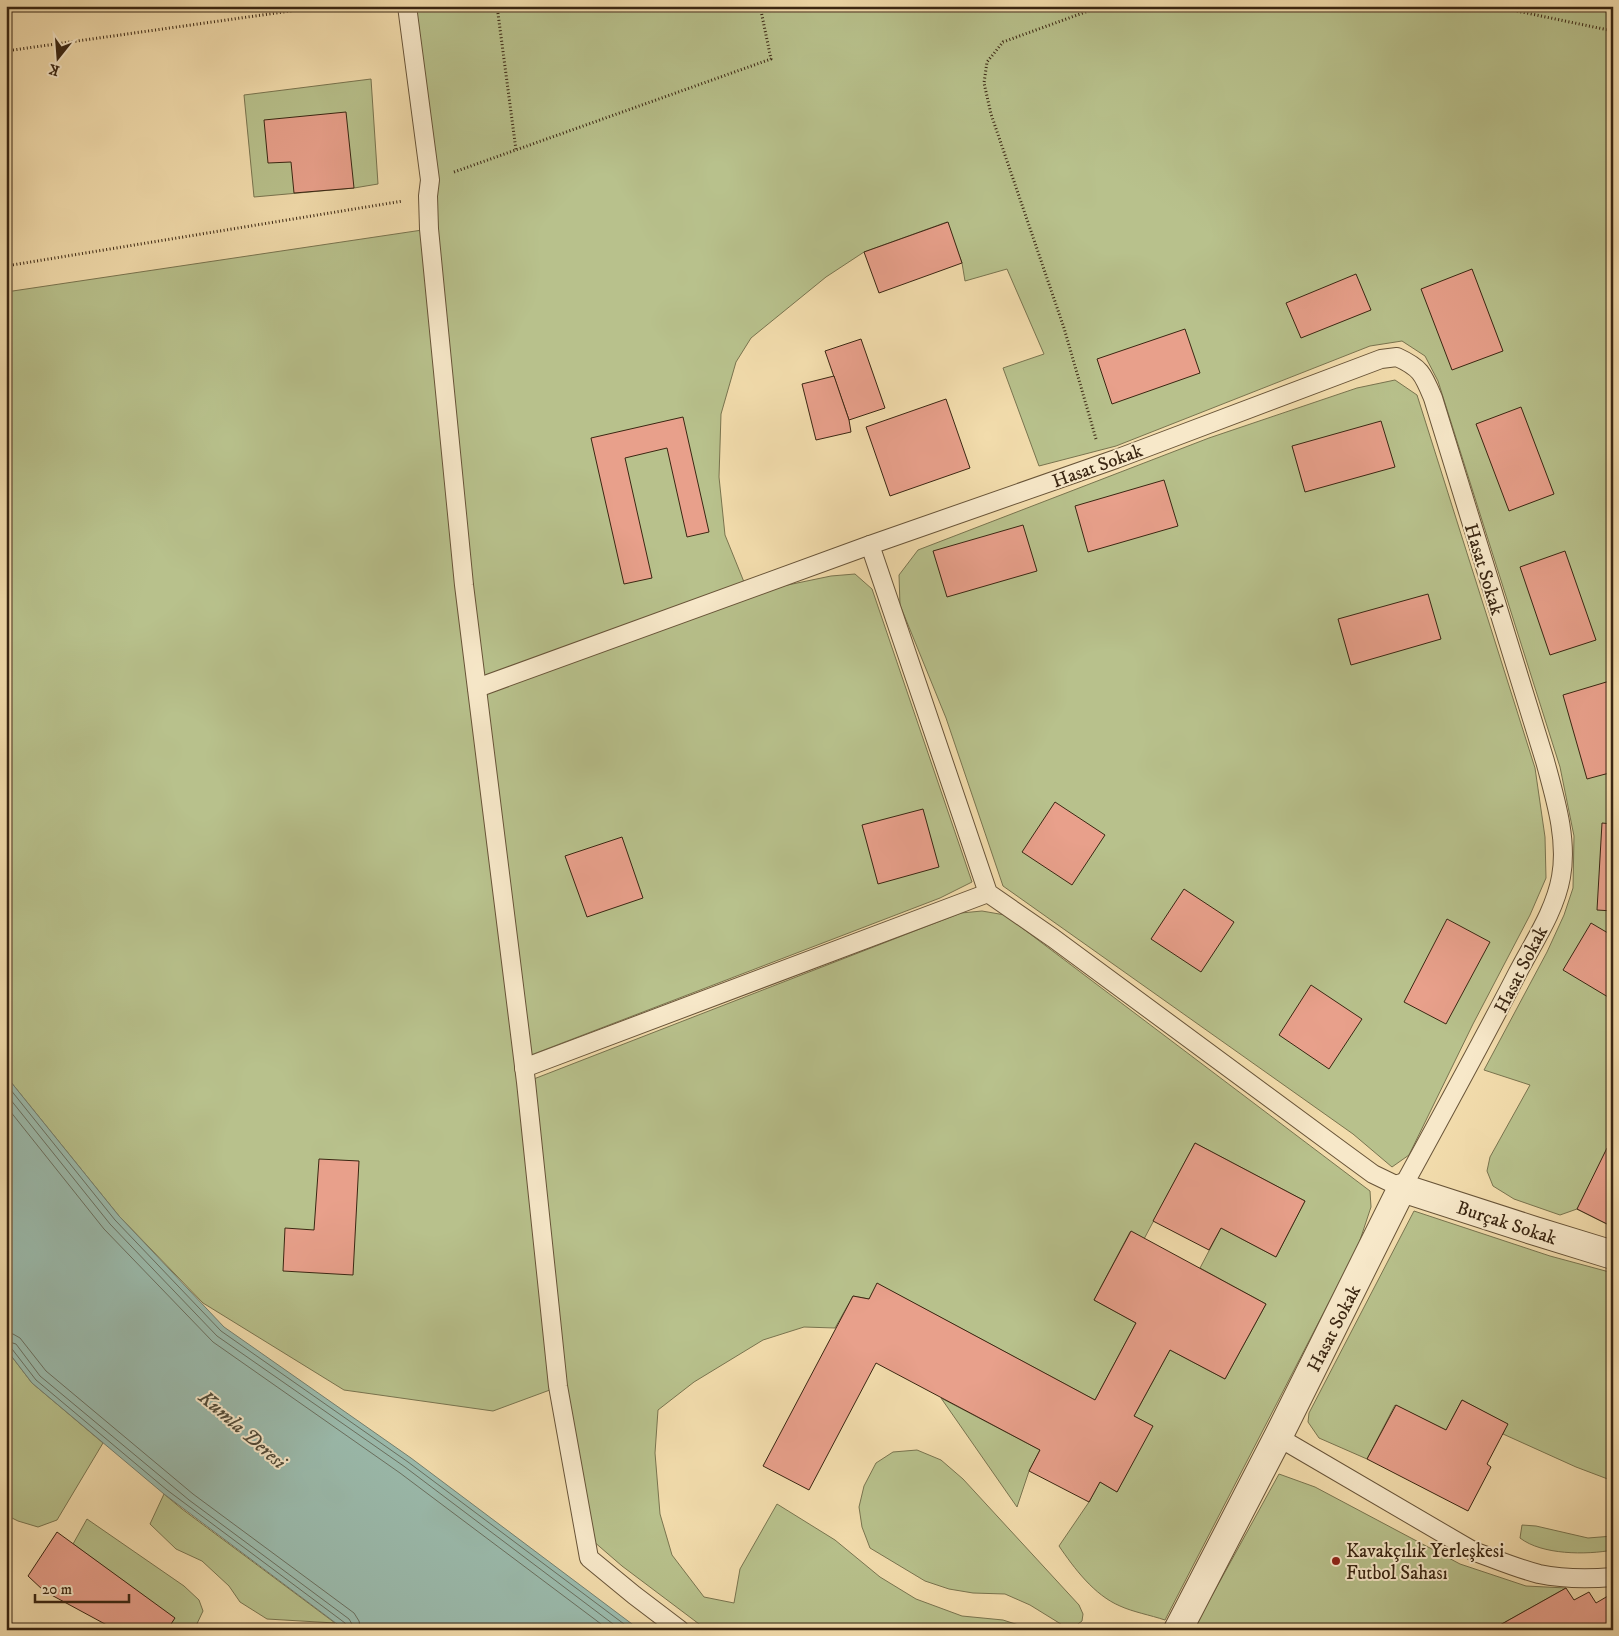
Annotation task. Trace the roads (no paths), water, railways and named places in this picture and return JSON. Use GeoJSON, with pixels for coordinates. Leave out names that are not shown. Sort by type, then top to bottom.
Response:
{"type":"FeatureCollection","features":[{"type":"Feature","properties":{"kind":"street","name":"Burçak Sokak"},"geometry":{"type":"LineString","coordinates":[[1402,1188],[1613,1254]]}},
{"type":"Feature","properties":{"kind":"street","name":"Hasat Sokak"},"geometry":{"type":"LineString","coordinates":[[1178,1630],[1278,1437],[1402,1188]]}},
{"type":"Feature","properties":{"kind":"lane"},"geometry":{"type":"LineString","coordinates":[[407,6],[429,188],[429,229],[464,585],[524,1068],[558,1386],[589,1558],[680,1630]]}},
{"type":"Feature","properties":{"kind":"lane","name":"Hasat Sokak"},"geometry":{"type":"LineString","coordinates":[[477,688],[870,545],[1103,464],[1381,359],[1397,357],[1410,363],[1420,371],[1433,398],[1545,761],[1556,802],[1563,845],[1563,863],[1561,878],[1550,910],[1471,1063],[1402,1188]]}},
{"type":"Feature","properties":{"kind":"lane"},"geometry":{"type":"LineString","coordinates":[[870,545],[988,893],[1061,944],[1373,1174],[1402,1188]]}},
{"type":"Feature","properties":{"kind":"lane"},"geometry":{"type":"LineString","coordinates":[[524,1068],[988,893]]}},
{"type":"Feature","properties":{"kind":"lane"},"geometry":{"type":"LineString","coordinates":[[1278,1437],[1473,1551],[1540,1574],[1586,1579],[1613,1577]]}},
{"type":"Feature","properties":{"kind":"water","name":"Kumla Deresi"},"geometry":{"type":"Polygon","coordinates":[[[6,1076],[119,1216],[224,1327],[411,1458],[640,1630],[345,1630],[164,1494],[32,1383],[6,1349],[6,1076]]]}},
{"type":"Feature","properties":{"kind":"place","name":"Kavakçılık Yerleşkesi Futbol Sahası"},"geometry":{"type":"Point","coordinates":[1336,1561]}}]}
